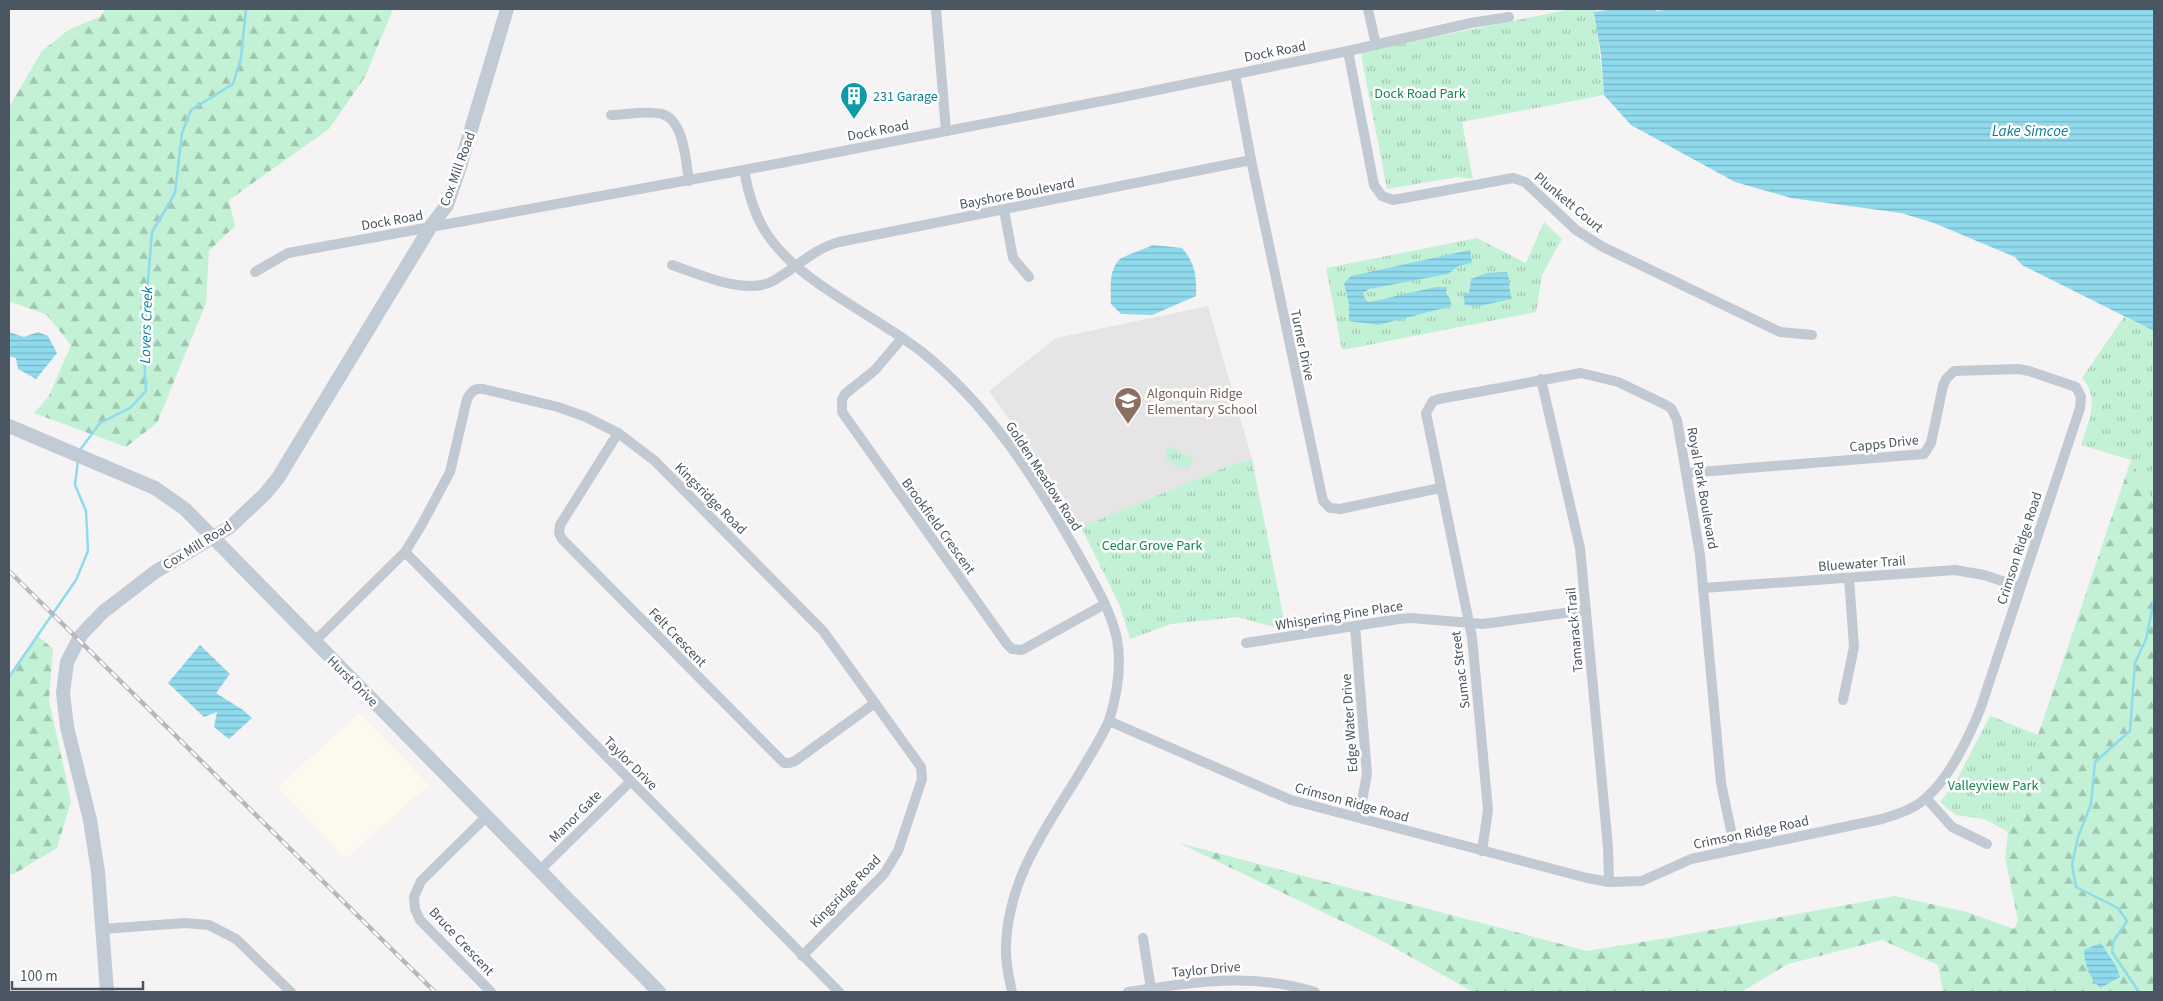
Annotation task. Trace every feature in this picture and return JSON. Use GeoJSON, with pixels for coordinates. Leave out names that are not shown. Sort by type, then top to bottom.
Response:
{"type":"FeatureCollection","features":[{"type":"Feature","properties":{"kind":"street","name":"Cox Mill Road"},"geometry":{"type":"LineString","coordinates":[[107,992],[98,872],[92,829],[67,727],[63,694],[67,662],[81,634],[104,612],[155,572],[230,527],[273,486],[432,226],[447,205],[508,9]]}},
{"type":"Feature","properties":{"kind":"street"},"geometry":{"type":"LineString","coordinates":[[936,9],[946,131]]}},
{"type":"Feature","properties":{"kind":"street"},"geometry":{"type":"LineString","coordinates":[[1368,9],[1376,45]]}},
{"type":"Feature","properties":{"kind":"street","name":"Dock Road"},"geometry":{"type":"LineString","coordinates":[[255,272],[288,252],[689,181],[1235,74],[1471,23],[1509,17]]}},
{"type":"Feature","properties":{"kind":"street","name":"Plunkett Court"},"geometry":{"type":"LineString","coordinates":[[1348,51],[1374,185],[1382,196],[1393,200],[1513,178],[1520,180],[1525,182],[1576,230],[1603,247],[1780,332],[1812,335]]}},
{"type":"Feature","properties":{"kind":"street","name":"Turner Drive"},"geometry":{"type":"LineString","coordinates":[[1235,74],[1251,160],[1323,501],[1334,509],[1440,488]]}},
{"type":"Feature","properties":{"kind":"street"},"geometry":{"type":"LineString","coordinates":[[610,115],[660,114],[672,120],[679,131],[689,181]]}},
{"type":"Feature","properties":{"kind":"street","name":"Bayshore Boulevard"},"geometry":{"type":"LineString","coordinates":[[672,265],[710,278],[742,286],[754,286],[773,281],[820,248],[839,242],[1251,160]]}},
{"type":"Feature","properties":{"kind":"street","name":"Golden Meadow Road"},"geometry":{"type":"LineString","coordinates":[[744,170],[752,203],[761,225],[774,244],[794,266],[921,351],[961,386],[988,416],[1047,500],[1105,604],[1117,641],[1119,665],[1117,692],[1109,721],[1028,858],[1018,881],[1010,906],[1005,949],[1012,992]]}},
{"type":"Feature","properties":{"kind":"street"},"geometry":{"type":"LineString","coordinates":[[1004,210],[1013,258],[1029,277]]}},
{"type":"Feature","properties":{"kind":"street","name":"Brookfield Crescent"},"geometry":{"type":"LineString","coordinates":[[902,338],[875,370],[846,394],[842,400],[842,412],[1007,644],[1017,651],[1022,650],[1105,604]]}},
{"type":"Feature","properties":{"kind":"street","name":"Capps Drive"},"geometry":{"type":"LineString","coordinates":[[1687,473],[1924,454],[1931,443],[1943,386],[1949,374],[1954,371],[2024,370],[2071,385],[2079,392]]}},
{"type":"Feature","properties":{"kind":"street","name":"Royal Park Boulevard"},"geometry":{"type":"LineString","coordinates":[[1440,488],[1426,420],[1426,413],[1433,401],[1541,379],[1581,373],[1618,382],[1671,408],[1677,420],[1700,555],[1721,783],[1735,849]]}},
{"type":"Feature","properties":{"kind":"street","name":"Tamarack Trail"},"geometry":{"type":"LineString","coordinates":[[1541,379],[1578,538],[1608,847],[1609,882]]}},
{"type":"Feature","properties":{"kind":"street","name":"Kingsridge Road"},"geometry":{"type":"LineString","coordinates":[[314,642],[405,552],[444,485],[454,457],[467,399],[471,392],[476,389],[558,407],[586,417],[618,433],[655,461],[823,631],[921,766],[922,780],[898,851],[884,874],[802,956]]}},
{"type":"Feature","properties":{"kind":"street","name":"Crimson Ridge Road"},"geometry":{"type":"LineString","coordinates":[[1109,721],[1275,794],[1482,851],[1609,882],[1642,881],[1691,859],[1882,818],[1906,810],[1926,798],[1944,778],[1976,721],[2080,408],[2079,392]]}},
{"type":"Feature","properties":{"kind":"street","name":"Hurst Drive"},"geometry":{"type":"LineString","coordinates":[[9,426],[155,488],[176,502],[214,536],[314,642],[659,992]]}},
{"type":"Feature","properties":{"kind":"street","name":"Felt Crescent"},"geometry":{"type":"LineString","coordinates":[[618,433],[560,525],[562,539],[784,763],[790,764],[795,761],[875,703]]}},
{"type":"Feature","properties":{"kind":"street","name":"Sumac Street"},"geometry":{"type":"LineString","coordinates":[[1440,488],[1474,660],[1488,810],[1482,851]]}},
{"type":"Feature","properties":{"kind":"street","name":"Taylor Drive"},"geometry":{"type":"LineString","coordinates":[[405,552],[838,992]]}},
{"type":"Feature","properties":{"kind":"street","name":"Bluewater Trail"},"geometry":{"type":"LineString","coordinates":[[1703,588],[1955,570],[1984,575],[2020,587]]}},
{"type":"Feature","properties":{"kind":"street"},"geometry":{"type":"LineString","coordinates":[[1843,700],[1854,647],[1849,578]]}},
{"type":"Feature","properties":{"kind":"street","name":"Whispering Pine Place"},"geometry":{"type":"LineString","coordinates":[[1246,643],[1411,618],[1483,624],[1586,610]]}},
{"type":"Feature","properties":{"kind":"street","name":"Edge Water Drive"},"geometry":{"type":"LineString","coordinates":[[1355,626],[1368,774],[1359,817]]}},
{"type":"Feature","properties":{"kind":"street","name":"Manor Gate"},"geometry":{"type":"LineString","coordinates":[[539,871],[630,782]]}},
{"type":"Feature","properties":{"kind":"street"},"geometry":{"type":"LineString","coordinates":[[1926,798],[1952,827],[1987,844]]}},
{"type":"Feature","properties":{"kind":"street","name":"Bruce Crescent"},"geometry":{"type":"LineString","coordinates":[[486,817],[422,881],[415,891],[414,903],[420,920],[491,992]]}},
{"type":"Feature","properties":{"kind":"street"},"geometry":{"type":"LineString","coordinates":[[102,929],[185,923],[209,925],[236,939],[291,992]]}},
{"type":"Feature","properties":{"kind":"street"},"geometry":{"type":"LineString","coordinates":[[1143,938],[1151,989]]}},
{"type":"Feature","properties":{"kind":"street","name":"Taylor Drive"},"geometry":{"type":"LineString","coordinates":[[1128,992],[1210,980],[1237,979],[1284,984],[1315,992]]}},
{"type":"Feature","properties":{"kind":"shaded area","name":"Algonquin Ridge Elementary School"},"geometry":{"type":"Polygon","coordinates":[[[1208,306],[1252,459],[1226,467],[1081,527],[1061,493],[989,391],[1056,338],[1208,306]]]}},
{"type":"Feature","properties":{"kind":"shaded area"},"geometry":{"type":"Polygon","coordinates":[[[359,713],[429,785],[345,859],[278,787],[359,713]]]}},
{"type":"Feature","properties":{"kind":"green space"},"geometry":{"type":"Polygon","coordinates":[[[105,9],[393,9],[365,77],[329,129],[229,200],[235,226],[209,251],[206,303],[157,423],[126,447],[34,413],[49,396],[71,345],[47,315],[9,301],[9,107],[42,51],[70,29],[100,17],[105,9]]]}},
{"type":"Feature","properties":{"kind":"green space","name":"Dock Road Park"},"geometry":{"type":"Polygon","coordinates":[[[1571,9],[1595,9],[1604,95],[1462,122],[1473,179],[1458,177],[1387,189],[1361,54],[1366,51],[1571,9]]]}},
{"type":"Feature","properties":{"kind":"green space"},"geometry":{"type":"Polygon","coordinates":[[[1544,222],[1562,239],[1542,275],[1536,312],[1342,350],[1326,268],[1477,238],[1526,263],[1544,222]]]}},
{"type":"Feature","properties":{"kind":"green space"},"geometry":{"type":"Polygon","coordinates":[[[2124,317],[2154,331],[2154,504],[2131,460],[2081,445],[2092,402],[2088,386],[2082,378],[2124,317]]]}},
{"type":"Feature","properties":{"kind":"green space"},"geometry":{"type":"Polygon","coordinates":[[[1169,447],[1194,458],[1189,468],[1181,469],[1167,460],[1165,453],[1169,447]]]}},
{"type":"Feature","properties":{"kind":"green space","name":"Cedar Grove Park"},"geometry":{"type":"Polygon","coordinates":[[[1252,459],[1286,630],[1237,617],[1171,624],[1130,639],[1120,606],[1081,527],[1226,467],[1252,459]]]}},
{"type":"Feature","properties":{"kind":"green space"},"geometry":{"type":"Polygon","coordinates":[[[2131,460],[2154,504],[2154,992],[1943,992],[1938,965],[1882,940],[1788,964],[1741,992],[1473,992],[1379,939],[1179,843],[1587,951],[1895,896],[1967,912],[2014,929],[2018,920],[2005,858],[2008,832],[2024,808],[1987,723],[1990,716],[2038,735],[2131,460]]]}},
{"type":"Feature","properties":{"kind":"green space"},"geometry":{"type":"Polygon","coordinates":[[[37,635],[53,649],[49,700],[71,801],[57,848],[14,874],[9,875],[9,677],[37,635]]]}},
{"type":"Feature","properties":{"kind":"green space","name":"Valleyview Park"},"geometry":{"type":"Polygon","coordinates":[[[1990,716],[2038,735],[2024,808],[2008,832],[1984,819],[1956,815],[1940,802],[1956,781],[1990,716]]]}},
{"type":"Feature","properties":{"kind":"water","name":"Lake Simcoe"},"geometry":{"type":"Polygon","coordinates":[[[1613,9],[1656,9],[1656,11],[1670,9],[2154,9],[2154,331],[2022,265],[2015,257],[1934,223],[1901,213],[1791,198],[1735,182],[1631,125],[1604,95],[1601,54],[1594,12],[1613,9]]]}},
{"type":"Feature","properties":{"kind":"water"},"geometry":{"type":"Polygon","coordinates":[[[1153,245],[1182,248],[1190,259],[1194,270],[1196,296],[1152,315],[1121,314],[1111,304],[1111,280],[1116,264],[1120,259],[1153,245]]]}},
{"type":"Feature","properties":{"kind":"water"},"geometry":{"type":"Polygon","coordinates":[[[1470,250],[1472,263],[1458,266],[1448,274],[1369,289],[1363,293],[1366,301],[1370,302],[1436,287],[1447,287],[1446,293],[1452,306],[1378,325],[1349,321],[1349,304],[1344,283],[1351,276],[1470,250]]]}},
{"type":"Feature","properties":{"kind":"water"},"geometry":{"type":"Polygon","coordinates":[[[1507,272],[1512,299],[1479,306],[1465,305],[1463,293],[1469,293],[1471,279],[1487,273],[1507,272]]]}},
{"type":"Feature","properties":{"kind":"water"},"geometry":{"type":"Polygon","coordinates":[[[9,332],[24,337],[38,332],[48,336],[57,353],[36,379],[18,369],[16,358],[9,356],[9,332]]]}},
{"type":"Feature","properties":{"kind":"water"},"geometry":{"type":"Polygon","coordinates":[[[200,645],[230,674],[216,693],[252,718],[229,739],[214,727],[217,712],[204,717],[168,683],[200,645]]]}},
{"type":"Feature","properties":{"kind":"water"},"geometry":{"type":"Polygon","coordinates":[[[2101,943],[2117,968],[2120,977],[2100,988],[2088,971],[2084,950],[2101,943]]]}},
{"type":"Feature","properties":{"kind":"waterway","name":"Lovers Creek"},"geometry":{"type":"LineString","coordinates":[[80,450],[100,423],[130,408],[146,391],[143,342],[152,232],[175,193],[182,133],[191,110],[233,84],[241,58],[246,9]]}},
{"type":"Feature","properties":{"kind":"waterway","name":"Lovers Creek"},"geometry":{"type":"LineString","coordinates":[[9,677],[76,580],[88,551],[86,511],[75,485],[78,460]]}},
{"type":"Feature","properties":{"kind":"waterway"},"geometry":{"type":"LineString","coordinates":[[2139,992],[2112,952],[2113,942],[2127,921],[2118,908],[2076,887],[2072,865],[2078,837],[2091,804],[2095,762],[2130,731],[2135,663],[2146,639],[2154,601]]}},
{"type":"Feature","properties":{"kind":"railway"},"geometry":{"type":"LineString","coordinates":[[9,571],[435,992]]}},
{"type":"Feature","properties":{"kind":"place","name":"231 Garage"},"geometry":{"type":"Point","coordinates":[854,120]}},
{"type":"Feature","properties":{"kind":"place","name":"Algonquin Ridge Elementary School"},"geometry":{"type":"Point","coordinates":[1128,425]}}]}
